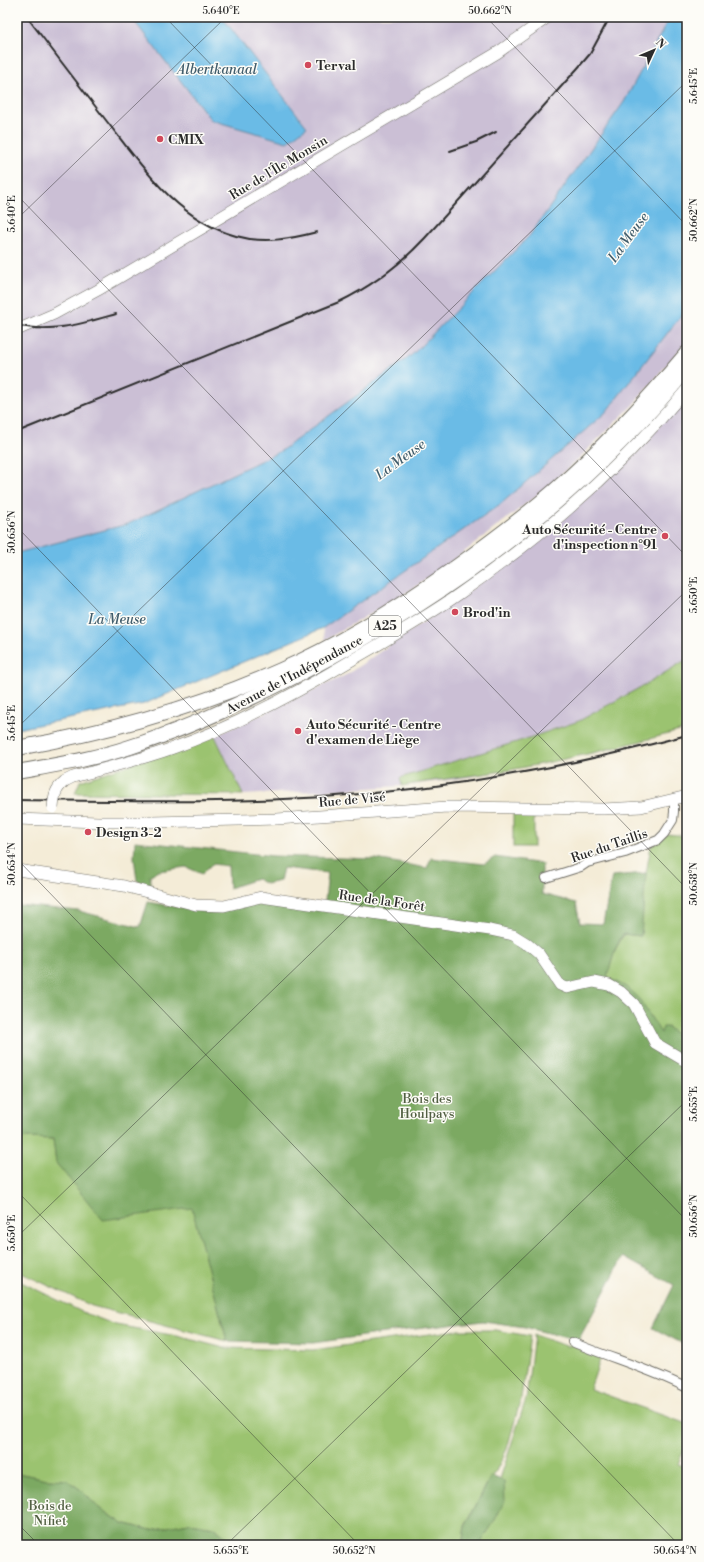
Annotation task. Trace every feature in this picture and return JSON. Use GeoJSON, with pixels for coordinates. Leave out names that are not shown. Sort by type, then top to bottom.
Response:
{"type":"FeatureCollection","features":[{"type":"Feature","properties":{"kind":"highway","name":"A25"},"geometry":{"type":"LineString","coordinates":[[17,748],[124,726],[194,705],[282,670],[323,650],[363,627],[430,586],[498,536],[554,492],[601,448],[653,394],[687,353]]}},
{"type":"Feature","properties":{"kind":"highway","name":"A25"},"geometry":{"type":"LineString","coordinates":[[17,772],[62,764],[129,747],[200,721],[243,703],[368,637],[448,586],[560,499],[608,456],[661,400],[687,369]]}},
{"type":"Feature","properties":{"kind":"main road","name":"Rue de l'Île Monsin"},"geometry":{"type":"LineString","coordinates":[[17,330],[54,314],[98,290],[497,53],[548,17]]}},
{"type":"Feature","properties":{"kind":"main road","name":"Avenue de l'Indépendance"},"geometry":{"type":"LineString","coordinates":[[53,814],[54,794],[57,788],[65,781],[73,777],[173,748],[249,715],[296,692],[391,638],[459,594],[550,524],[609,472],[687,389]]}},
{"type":"Feature","properties":{"kind":"main road","name":"Rue de Visé"},"geometry":{"type":"LineString","coordinates":[[17,819],[53,814],[98,822],[152,822],[277,819],[447,807],[602,809],[641,807],[687,796]]}},
{"type":"Feature","properties":{"kind":"main road","name":"Rue de la Forêt"},"geometry":{"type":"LineString","coordinates":[[17,870],[124,886],[196,905],[224,906],[261,897],[490,930],[513,935],[526,943],[539,954],[560,985],[567,988],[594,982],[608,985],[621,992],[634,1004],[655,1043],[687,1062]]}},
{"type":"Feature","properties":{"kind":"street","name":"Rue du Taillis"},"geometry":{"type":"LineString","coordinates":[[546,878],[581,867],[587,863],[625,853],[658,840],[673,820],[674,800]]}},
{"type":"Feature","properties":{"kind":"street"},"geometry":{"type":"LineString","coordinates":[[572,1342],[600,1354],[665,1377],[687,1388]]}},
{"type":"Feature","properties":{"kind":"shaded area"},"geometry":{"type":"Polygon","coordinates":[[[17,17],[131,17],[211,120],[307,127],[222,17],[670,17],[624,102],[530,235],[413,354],[281,451],[128,524],[17,553],[17,17]]]}},
{"type":"Feature","properties":{"kind":"shaded area"},"geometry":{"type":"Polygon","coordinates":[[[687,308],[687,341],[633,405],[577,460],[545,489],[459,556],[414,588],[325,640],[323,628],[502,503],[606,412],[687,308]]]}},
{"type":"Feature","properties":{"kind":"shaded area"},"geometry":{"type":"Polygon","coordinates":[[[687,393],[687,729],[604,751],[458,779],[402,786],[243,795],[215,736],[346,675],[534,546],[640,449],[687,393]]]}},
{"type":"Feature","properties":{"kind":"green space"},"geometry":{"type":"Polygon","coordinates":[[[687,659],[687,729],[643,741],[532,766],[402,786],[400,778],[579,721],[650,682],[687,659]]]}},
{"type":"Feature","properties":{"kind":"green space"},"geometry":{"type":"Polygon","coordinates":[[[215,736],[243,795],[75,793],[80,781],[215,736]]]}},
{"type":"Feature","properties":{"kind":"green space"},"geometry":{"type":"Polygon","coordinates":[[[513,814],[534,814],[534,847],[513,847],[513,814]]]}},
{"type":"Feature","properties":{"kind":"green space"},"geometry":{"type":"Polygon","coordinates":[[[667,834],[687,836],[687,1042],[667,1027],[661,1033],[607,977],[615,950],[624,934],[640,936],[646,873],[651,846],[667,834]]]}},
{"type":"Feature","properties":{"kind":"green space","name":"Bois des Houlpays"},"geometry":{"type":"Polygon","coordinates":[[[135,841],[274,856],[376,859],[427,868],[431,858],[484,864],[495,857],[542,864],[542,894],[576,903],[580,923],[603,924],[612,876],[646,873],[641,936],[623,934],[615,950],[607,977],[626,987],[640,1000],[661,1033],[663,1027],[667,1027],[687,1042],[687,1341],[685,1345],[653,1328],[674,1285],[623,1257],[578,1341],[525,1327],[483,1321],[313,1343],[227,1341],[192,1208],[103,1220],[56,1163],[53,1139],[26,1138],[17,1141],[17,905],[79,911],[140,927],[148,902],[212,913],[262,901],[324,910],[328,873],[283,868],[280,881],[266,884],[257,879],[229,888],[228,866],[212,864],[202,874],[186,867],[159,871],[150,875],[151,885],[137,881],[134,857],[135,841]]]}},
{"type":"Feature","properties":{"kind":"green space"},"geometry":{"type":"Polygon","coordinates":[[[26,1138],[53,1139],[56,1163],[103,1219],[192,1207],[227,1341],[92,1306],[17,1271],[17,1141],[26,1138]]]}},
{"type":"Feature","properties":{"kind":"green space"},"geometry":{"type":"Polygon","coordinates":[[[17,1280],[82,1312],[116,1325],[177,1336],[224,1348],[313,1350],[458,1330],[495,1330],[530,1336],[521,1398],[507,1449],[465,1526],[462,1545],[235,1545],[214,1527],[189,1523],[151,1530],[122,1523],[99,1508],[81,1490],[67,1480],[47,1479],[17,1473],[17,1280]]]}},
{"type":"Feature","properties":{"kind":"green space"},"geometry":{"type":"Polygon","coordinates":[[[534,1335],[569,1347],[570,1344],[601,1357],[590,1389],[687,1424],[687,1443],[678,1464],[687,1467],[687,1545],[479,1545],[504,1481],[500,1479],[526,1399],[534,1335]]]}},
{"type":"Feature","properties":{"kind":"green space","name":"Bois de Nifiet"},"geometry":{"type":"Polygon","coordinates":[[[17,1473],[47,1479],[67,1480],[81,1490],[99,1508],[122,1523],[151,1530],[189,1523],[214,1527],[235,1545],[17,1545],[17,1473]]]}},
{"type":"Feature","properties":{"kind":"green space"},"geometry":{"type":"Polygon","coordinates":[[[491,1476],[504,1481],[505,1500],[494,1522],[479,1545],[462,1545],[465,1527],[491,1476]]]}},
{"type":"Feature","properties":{"kind":"water","name":"Albertkanaal"},"geometry":{"type":"Polygon","coordinates":[[[131,17],[222,17],[307,127],[287,142],[211,120],[131,17]]]}},
{"type":"Feature","properties":{"kind":"water","name":"La Meuse"},"geometry":{"type":"Polygon","coordinates":[[[670,17],[687,17],[687,308],[606,412],[502,503],[323,628],[144,704],[17,729],[17,553],[128,524],[281,451],[413,354],[530,235],[624,102],[670,17]]]}},
{"type":"Feature","properties":{"kind":"railway"},"geometry":{"type":"LineString","coordinates":[[27,17],[147,172],[178,204],[215,228],[236,236],[257,240],[277,240],[317,232]]}},
{"type":"Feature","properties":{"kind":"railway"},"geometry":{"type":"LineString","coordinates":[[17,432],[339,302],[374,282],[396,266],[425,238],[577,69],[590,54],[610,17]]}},
{"type":"Feature","properties":{"kind":"railway"},"geometry":{"type":"LineString","coordinates":[[450,151],[476,142],[496,132]]}},
{"type":"Feature","properties":{"kind":"railway"},"geometry":{"type":"LineString","coordinates":[[17,325],[55,328],[80,324],[116,314]]}},
{"type":"Feature","properties":{"kind":"railway"},"geometry":{"type":"LineString","coordinates":[[17,800],[216,801],[296,799],[381,792],[469,781],[557,766],[687,735]]}},
{"type":"Feature","properties":{"kind":"place","name":"Terval"},"geometry":{"type":"Point","coordinates":[308,65]}},
{"type":"Feature","properties":{"kind":"place","name":"CMIX"},"geometry":{"type":"Point","coordinates":[160,139]}},
{"type":"Feature","properties":{"kind":"place","name":"Auto Sécurité - Centre d'inspection n°91"},"geometry":{"type":"Point","coordinates":[665,536]}},
{"type":"Feature","properties":{"kind":"place","name":"Brod'in"},"geometry":{"type":"Point","coordinates":[455,612]}},
{"type":"Feature","properties":{"kind":"place","name":"Auto Sécurité - Centre d'examen de Liège"},"geometry":{"type":"Point","coordinates":[298,731]}},
{"type":"Feature","properties":{"kind":"place","name":"Design 3-2"},"geometry":{"type":"Point","coordinates":[88,832]}}]}
